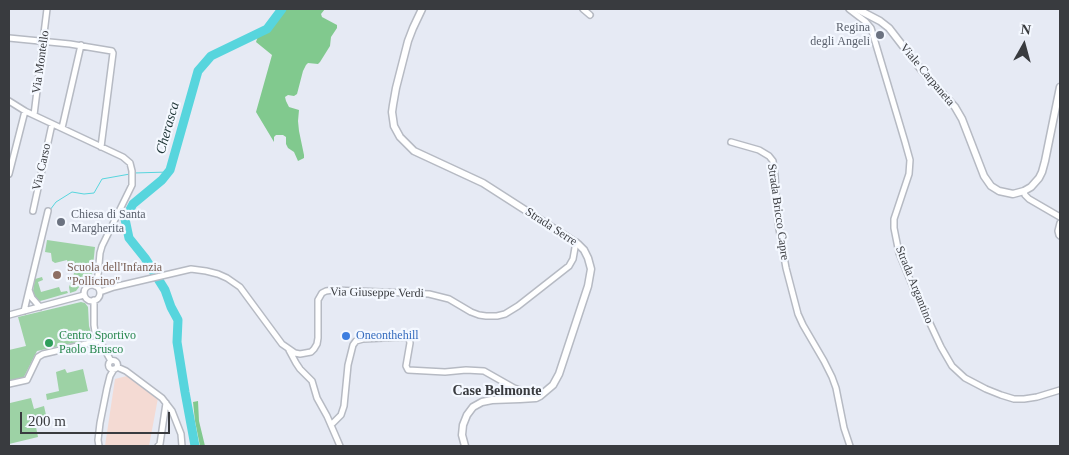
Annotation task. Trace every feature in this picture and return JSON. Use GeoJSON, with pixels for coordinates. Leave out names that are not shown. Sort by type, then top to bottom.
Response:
{"type":"FeatureCollection","features":[{"type":"Feature","properties":{"kind":"main road","name":"Strada Serre"},"geometry":{"type":"LineString","coordinates":[[422,9],[408,41],[393,105],[394,126],[400,137],[414,151],[483,183],[576,242],[584,250],[588,258],[591,269],[590,281],[559,374],[553,385],[540,396]]}},
{"type":"Feature","properties":{"kind":"main road","name":"Viale Carpaneta"},"geometry":{"type":"LineString","coordinates":[[857,9],[889,28],[955,107],[962,119],[984,176],[991,186],[999,191],[1013,194],[1024,191]]}},
{"type":"Feature","properties":{"kind":"main road"},"geometry":{"type":"LineString","coordinates":[[1024,191],[1036,182],[1042,172],[1060,87]]}},
{"type":"Feature","properties":{"kind":"main road"},"geometry":{"type":"LineString","coordinates":[[466,446],[462,435],[463,425],[467,415],[473,408],[482,402],[492,400],[528,399],[540,396]]}},
{"type":"Feature","properties":{"kind":"street","name":"Via Montello"},"geometry":{"type":"LineString","coordinates":[[34,115],[47,9]]}},
{"type":"Feature","properties":{"kind":"street"},"geometry":{"type":"LineString","coordinates":[[583,9],[590,15]]}},
{"type":"Feature","properties":{"kind":"street","name":"Strada Argantino"},"geometry":{"type":"LineString","coordinates":[[849,9],[871,28],[906,142],[910,160],[909,174],[894,219],[896,236],[904,266],[941,347],[952,366],[965,378],[1001,395],[1024,400],[1060,390]]}},
{"type":"Feature","properties":{"kind":"street"},"geometry":{"type":"LineString","coordinates":[[9,38],[80,45],[110,50],[113,53],[101,147]]}},
{"type":"Feature","properties":{"kind":"street"},"geometry":{"type":"LineString","coordinates":[[62,128],[80,45]]}},
{"type":"Feature","properties":{"kind":"street"},"geometry":{"type":"LineString","coordinates":[[9,100],[25,111],[123,157],[130,163],[132,182],[130,191],[102,246],[95,286]]}},
{"type":"Feature","properties":{"kind":"street"},"geometry":{"type":"LineString","coordinates":[[9,174],[25,111]]}},
{"type":"Feature","properties":{"kind":"street","name":"Via Carso"},"geometry":{"type":"LineString","coordinates":[[33,211],[52,124]]}},
{"type":"Feature","properties":{"kind":"street","name":"Strada Bricco Capre"},"geometry":{"type":"LineString","coordinates":[[731,142],[759,150],[769,156],[772,162],[775,176],[778,223],[786,268],[798,314],[834,382],[850,446]]}},
{"type":"Feature","properties":{"kind":"street"},"geometry":{"type":"LineString","coordinates":[[1024,191],[1024,195],[1029,199],[1060,217]]}},
{"type":"Feature","properties":{"kind":"street"},"geometry":{"type":"LineString","coordinates":[[24,311],[48,211]]}},
{"type":"Feature","properties":{"kind":"street"},"geometry":{"type":"LineString","coordinates":[[1060,223],[1058,230],[1060,236]]}},
{"type":"Feature","properties":{"kind":"street","name":"Via Giuseppe Verdi"},"geometry":{"type":"LineString","coordinates":[[289,350],[300,354],[310,352],[314,348],[318,338],[318,300],[322,293],[326,291],[429,294],[449,299],[479,315],[505,314],[569,266],[573,259],[576,242]]}},
{"type":"Feature","properties":{"kind":"street"},"geometry":{"type":"LineString","coordinates":[[100,292],[167,274],[195,269],[212,272],[227,278],[246,294],[282,344],[289,350],[296,363],[312,381],[317,398],[328,416],[340,446]]}},
{"type":"Feature","properties":{"kind":"street"},"geometry":{"type":"LineString","coordinates":[[84,295],[86,288],[90,285],[95,286],[100,292]]}},
{"type":"Feature","properties":{"kind":"street"},"geometry":{"type":"LineString","coordinates":[[29,290],[32,298],[40,307]]}},
{"type":"Feature","properties":{"kind":"street"},"geometry":{"type":"LineString","coordinates":[[84,295],[89,300],[94,300],[98,298],[100,292]]}},
{"type":"Feature","properties":{"kind":"street"},"geometry":{"type":"LineString","coordinates":[[9,316],[84,295]]}},
{"type":"Feature","properties":{"kind":"street"},"geometry":{"type":"LineString","coordinates":[[94,300],[95,332],[111,361],[116,361],[107,388],[99,432],[99,446]]}},
{"type":"Feature","properties":{"kind":"street"},"geometry":{"type":"LineString","coordinates":[[331,425],[341,415],[344,406],[349,359],[353,345],[359,340],[406,337],[410,341],[406,366],[408,370],[445,372],[484,371],[514,388],[540,396]]}},
{"type":"Feature","properties":{"kind":"street"},"geometry":{"type":"LineString","coordinates":[[9,384],[26,380],[38,357],[43,354],[99,341]]}},
{"type":"Feature","properties":{"kind":"street"},"geometry":{"type":"LineString","coordinates":[[115,368],[126,370],[162,398],[172,411],[181,434],[182,446]]}},
{"type":"Feature","properties":{"kind":"street"},"geometry":{"type":"LineString","coordinates":[[158,446],[160,444],[166,403]]}},
{"type":"Feature","properties":{"kind":"shaded area"},"geometry":{"type":"Polygon","coordinates":[[[127,376],[158,398],[149,446],[105,446],[115,379],[127,376]]]}},
{"type":"Feature","properties":{"kind":"green space"},"geometry":{"type":"Polygon","coordinates":[[[284,9],[325,9],[321,14],[322,17],[337,25],[331,37],[330,46],[320,62],[318,64],[308,63],[306,65],[297,94],[285,97],[289,107],[299,110],[299,131],[304,158],[298,161],[294,152],[286,144],[286,137],[276,135],[274,142],[256,112],[272,55],[256,42],[258,36],[274,23],[284,9]]]}},
{"type":"Feature","properties":{"kind":"green space"},"geometry":{"type":"Polygon","coordinates":[[[47,240],[95,247],[92,275],[76,291],[70,293],[69,287],[75,269],[70,270],[67,260],[55,263],[52,261],[51,253],[45,252],[47,240]]]}},
{"type":"Feature","properties":{"kind":"green space"},"geometry":{"type":"Polygon","coordinates":[[[42,277],[43,280],[38,282],[41,292],[59,287],[61,292],[67,291],[68,293],[40,301],[36,299],[33,291],[35,279],[42,277]]]}},
{"type":"Feature","properties":{"kind":"green space","name":"Centro Sportivo Paolo Brusco"},"geometry":{"type":"Polygon","coordinates":[[[81,302],[85,303],[88,307],[91,339],[37,351],[24,377],[9,382],[9,350],[26,346],[18,317],[81,302]]]}},
{"type":"Feature","properties":{"kind":"green space"},"geometry":{"type":"Polygon","coordinates":[[[65,369],[67,373],[83,369],[88,391],[47,400],[46,394],[59,391],[56,372],[65,369]]]}},
{"type":"Feature","properties":{"kind":"green space"},"geometry":{"type":"Polygon","coordinates":[[[31,398],[34,409],[44,406],[48,424],[36,427],[38,437],[9,444],[9,405],[10,403],[31,398]]]}},
{"type":"Feature","properties":{"kind":"green space"},"geometry":{"type":"Polygon","coordinates":[[[198,401],[199,421],[205,446],[200,446],[195,421],[193,402],[198,401]]]}},
{"type":"Feature","properties":{"kind":"waterway","name":"Cherasca"},"geometry":{"type":"LineString","coordinates":[[195,446],[177,342],[178,320],[165,290],[145,258],[129,238],[125,219],[133,204],[162,180],[170,170],[198,71],[211,56],[267,29],[282,9]]}},
{"type":"Feature","properties":{"kind":"waterway"},"geometry":{"type":"LineString","coordinates":[[134,173],[169,172]]}},
{"type":"Feature","properties":{"kind":"waterway"},"geometry":{"type":"LineString","coordinates":[[50,210],[56,202],[72,192],[94,193],[102,179],[130,174]]}},
{"type":"Feature","properties":{"kind":"place","name":"Regina degli Angeli"},"geometry":{"type":"Point","coordinates":[880,35]}},
{"type":"Feature","properties":{"kind":"place","name":"Chiesa di Santa Margherita"},"geometry":{"type":"Point","coordinates":[61,222]}},
{"type":"Feature","properties":{"kind":"place","name":"Scuola dell'Infanzia \"Pollicino\""},"geometry":{"type":"Point","coordinates":[57,275]}},
{"type":"Feature","properties":{"kind":"place","name":"Oneonthehill"},"geometry":{"type":"Point","coordinates":[346,336]}},
{"type":"Feature","properties":{"kind":"place","name":"Centro Sportivo Paolo Brusco"},"geometry":{"type":"Point","coordinates":[49,343]}},
{"type":"Feature","properties":{"kind":"district","name":"Case Belmonte"},"geometry":{"type":"Point","coordinates":[497,391]}}]}
